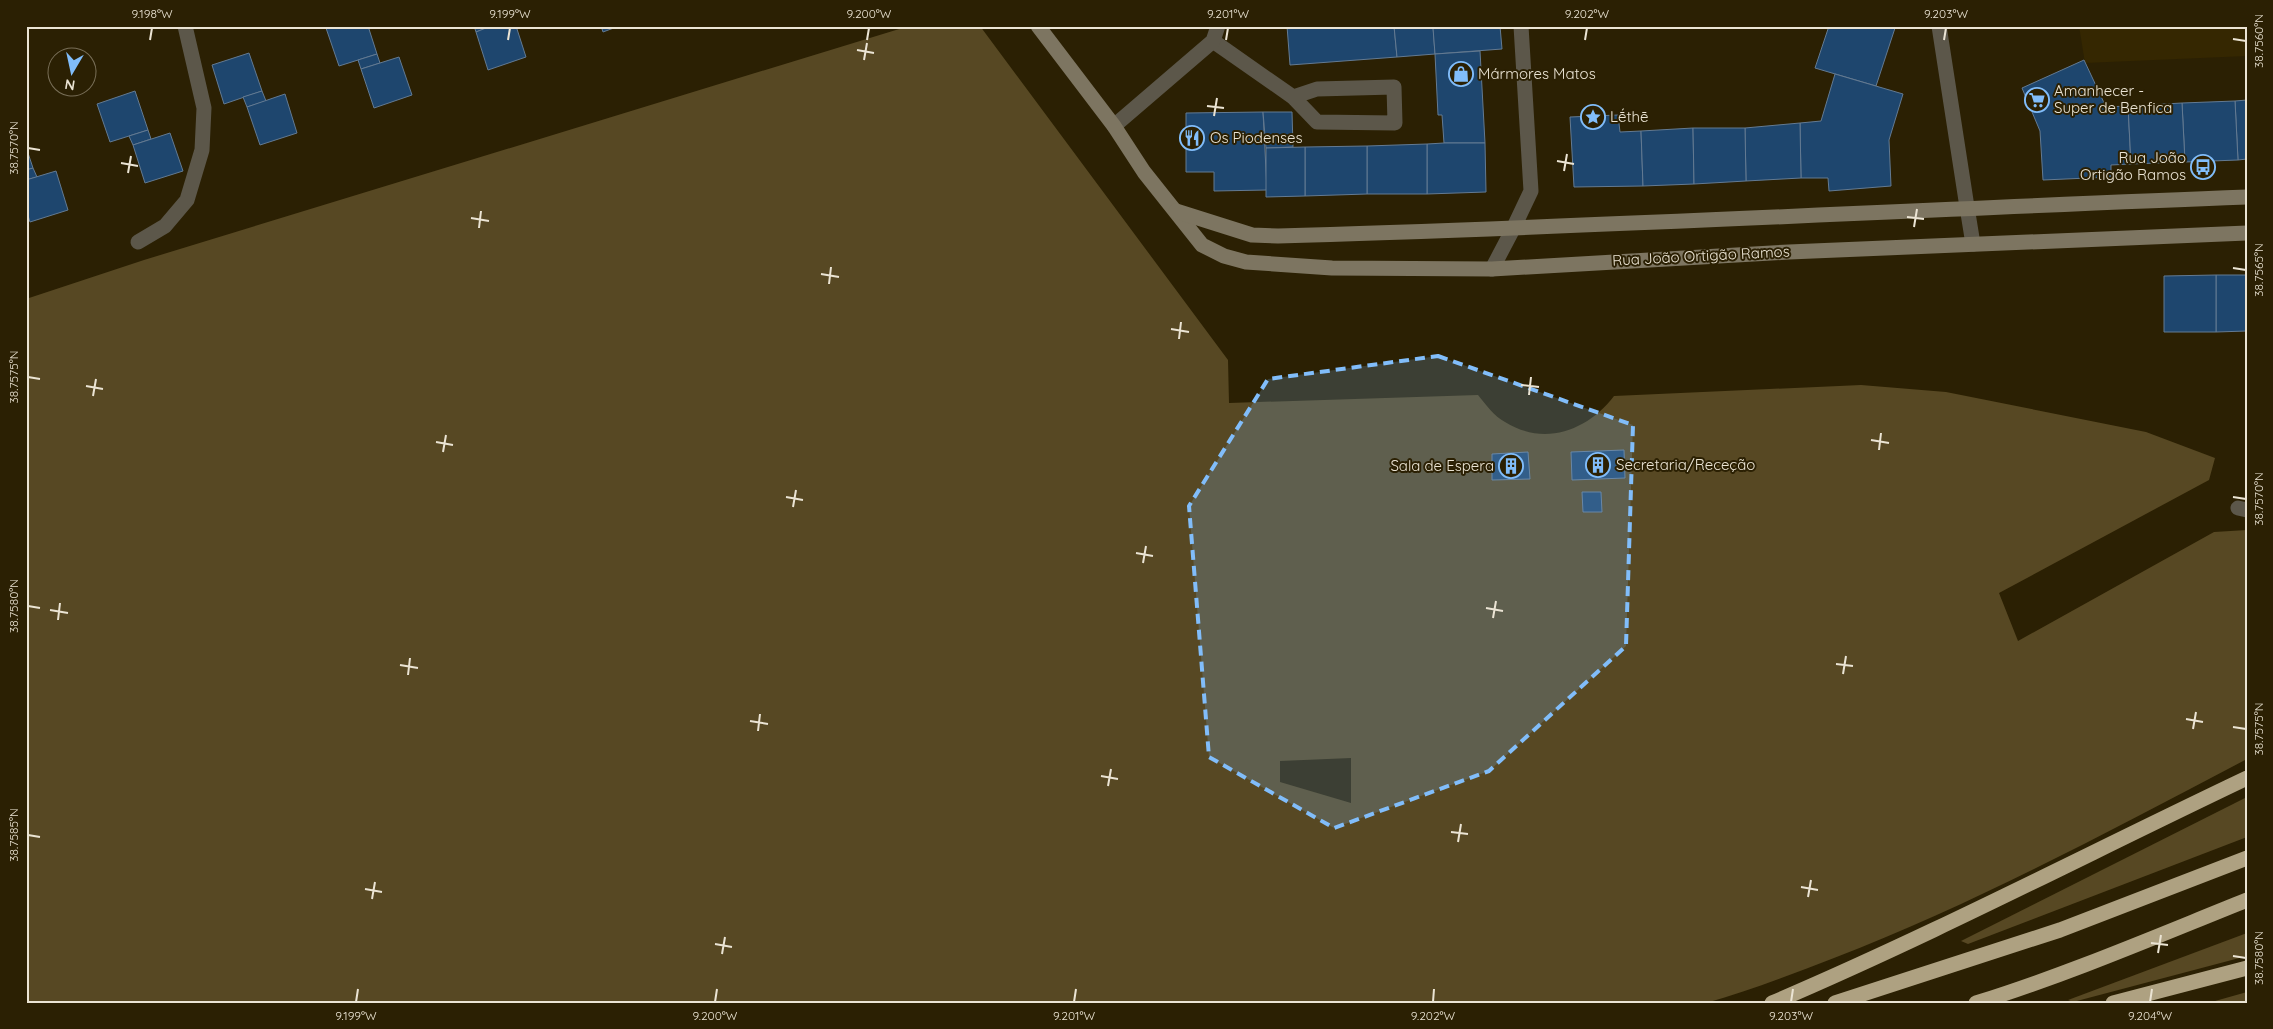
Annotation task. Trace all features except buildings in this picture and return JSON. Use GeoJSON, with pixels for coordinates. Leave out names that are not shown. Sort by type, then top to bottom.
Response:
{"type":"FeatureCollection","features":[{"type":"Feature","properties":{"kind":"highway"},"geometry":{"type":"LineString","coordinates":[[1772,1003],[1948,924],[2082,856],[2247,778]]}},
{"type":"Feature","properties":{"kind":"highway"},"geometry":{"type":"LineString","coordinates":[[1835,1003],[2060,930],[2247,858]]}},
{"type":"Feature","properties":{"kind":"highway"},"geometry":{"type":"LineString","coordinates":[[1976,1003],[2060,975],[2247,900]]}},
{"type":"Feature","properties":{"kind":"highway"},"geometry":{"type":"LineString","coordinates":[[2113,1003],[2247,968]]}},
{"type":"Feature","properties":{"kind":"street"},"geometry":{"type":"LineString","coordinates":[[138,242],[165,226],[187,200],[202,150],[204,108],[185,26]]}},
{"type":"Feature","properties":{"kind":"street","name":"Rua João Ortigão Ramos"},"geometry":{"type":"LineString","coordinates":[[1038,26],[1114,126],[1144,172],[1202,245],[1224,256],[1246,262],[1332,268],[1492,269],[1973,244],[2247,233]]}},
{"type":"Feature","properties":{"kind":"street"},"geometry":{"type":"LineString","coordinates":[[1114,126],[1213,41],[1218,26]]}},
{"type":"Feature","properties":{"kind":"street"},"geometry":{"type":"LineString","coordinates":[[1492,269],[1531,191],[1521,26]]}},
{"type":"Feature","properties":{"kind":"street"},"geometry":{"type":"LineString","coordinates":[[1939,26],[1973,244]]}},
{"type":"Feature","properties":{"kind":"street"},"geometry":{"type":"LineString","coordinates":[[1213,41],[1294,96],[1317,122],[1395,123],[1394,87],[1317,89],[1294,96]]}},
{"type":"Feature","properties":{"kind":"street"},"geometry":{"type":"LineString","coordinates":[[1176,211],[1252,235],[1278,236],[1512,229],[1967,207],[2247,197]]}},
{"type":"Feature","properties":{"kind":"highlighted area"},"geometry":{"type":"Polygon","coordinates":[[[1438,356],[1633,425],[1626,646],[1489,771],[1334,828],[1209,757],[1189,506],[1268,379],[1438,356]]]}},
{"type":"Feature","properties":{"kind":"shaded area"},"geometry":{"type":"Polygon","coordinates":[[[909,26],[980,26],[1228,360],[1229,403],[1478,395],[1501,420],[1520,429],[1550,434],[1579,426],[1592,418],[1614,396],[1861,385],[1946,392],[2146,432],[2215,458],[2209,480],[1999,593],[2018,641],[2214,532],[2247,530],[2247,759],[1992,890],[1940,914],[1834,958],[1754,988],[1706,1003],[26,1003],[26,299],[144,260],[909,26]],[[1351,758],[1280,761],[1280,782],[1351,803],[1351,758]]]}},
{"type":"Feature","properties":{"kind":"shaded area"},"geometry":{"type":"Polygon","coordinates":[[[2079,26],[2247,26],[2247,56],[2085,63],[2079,26]]]}},
{"type":"Feature","properties":{"kind":"shaded area"},"geometry":{"type":"Polygon","coordinates":[[[2247,797],[2247,837],[1968,944],[1961,941],[2247,797]]]}},
{"type":"Feature","properties":{"kind":"shaded area"},"geometry":{"type":"Polygon","coordinates":[[[2247,933],[2247,956],[2073,1002],[2068,1000],[2247,933]]]}},
{"type":"Feature","properties":{"kind":"shaded area"},"geometry":{"type":"Polygon","coordinates":[[[2247,992],[2247,1003],[2208,1003],[2247,992]]]}},
{"type":"Feature","properties":{"kind":"place","name":"Mármores Matos"},"geometry":{"type":"Point","coordinates":[1461,74]}},
{"type":"Feature","properties":{"kind":"place","name":"Amanhecer - Super de Benfica"},"geometry":{"type":"Point","coordinates":[2037,100]}},
{"type":"Feature","properties":{"kind":"place","name":"Lḗthē"},"geometry":{"type":"Point","coordinates":[1593,117]}},
{"type":"Feature","properties":{"kind":"place","name":"Os Piodenses"},"geometry":{"type":"Point","coordinates":[1192,138]}},
{"type":"Feature","properties":{"kind":"place","name":"Rua João Ortigão Ramos"},"geometry":{"type":"Point","coordinates":[2203,167]}},
{"type":"Feature","properties":{"kind":"place","name":"Secretaria/Receção"},"geometry":{"type":"Point","coordinates":[1598,465]}},
{"type":"Feature","properties":{"kind":"place","name":"Sala de Espera"},"geometry":{"type":"Point","coordinates":[1511,466]}}]}
